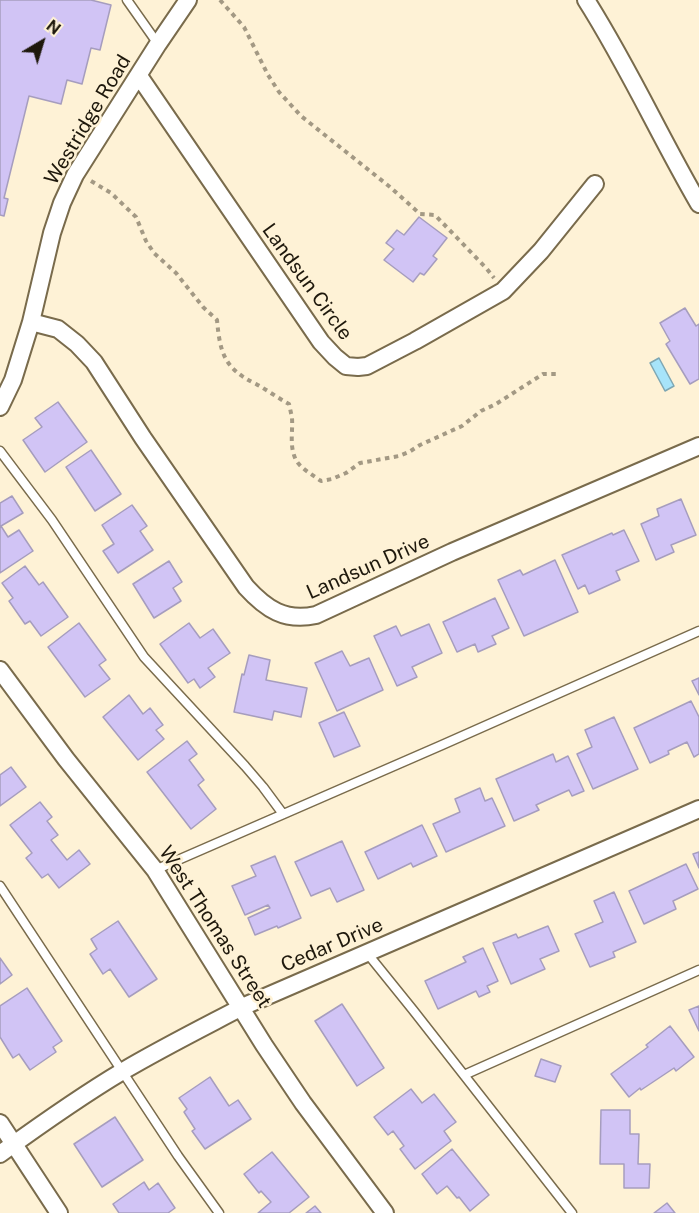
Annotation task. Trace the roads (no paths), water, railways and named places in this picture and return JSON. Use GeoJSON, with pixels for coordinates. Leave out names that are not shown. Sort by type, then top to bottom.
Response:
{"type":"FeatureCollection","features":[{"type":"Feature","properties":{"kind":"street","name":"Westridge Road"},"geometry":{"type":"LineString","coordinates":[[0,407],[13,380],[31,322],[51,233],[62,203],[75,175],[188,0]]}},
{"type":"Feature","properties":{"kind":"street"},"geometry":{"type":"LineString","coordinates":[[586,0],[606,32],[699,204]]}},
{"type":"Feature","properties":{"kind":"street","name":"Landsun Circle"},"geometry":{"type":"LineString","coordinates":[[139,76],[321,342],[346,366],[358,368],[367,366],[503,291],[541,251],[596,184]]}},
{"type":"Feature","properties":{"kind":"street","name":"Landsun Drive"},"geometry":{"type":"LineString","coordinates":[[31,322],[58,329],[94,362],[143,438],[246,587],[269,608],[289,616],[302,618],[316,615],[452,552],[699,446]]}},
{"type":"Feature","properties":{"kind":"street","name":"West Thomas Street"},"geometry":{"type":"LineString","coordinates":[[0,670],[66,759],[155,870],[264,1045],[303,1103],[385,1213]]}},
{"type":"Feature","properties":{"kind":"street","name":"Cedar Drive"},"geometry":{"type":"LineString","coordinates":[[7,1149],[122,1072],[242,1007],[699,808]]}},
{"type":"Feature","properties":{"kind":"street"},"geometry":{"type":"LineString","coordinates":[[0,1123],[7,1149],[58,1213]]}},
{"type":"Feature","properties":{"kind":"lane"},"geometry":{"type":"LineString","coordinates":[[127,0],[158,44]]}},
{"type":"Feature","properties":{"kind":"lane"},"geometry":{"type":"LineString","coordinates":[[0,451],[52,520],[144,657],[245,766],[283,814]]}},
{"type":"Feature","properties":{"kind":"lane"},"geometry":{"type":"LineString","coordinates":[[155,870],[699,632]]}},
{"type":"Feature","properties":{"kind":"lane"},"geometry":{"type":"LineString","coordinates":[[0,886],[178,1156],[219,1213]]}},
{"type":"Feature","properties":{"kind":"lane"},"geometry":{"type":"LineString","coordinates":[[366,953],[572,1213]]}},
{"type":"Feature","properties":{"kind":"lane"},"geometry":{"type":"LineString","coordinates":[[464,1075],[699,970]]}},
{"type":"Feature","properties":{"kind":"water"},"geometry":{"type":"Polygon","coordinates":[[[659,358],[674,386],[665,391],[650,363],[659,358]]]}}]}
